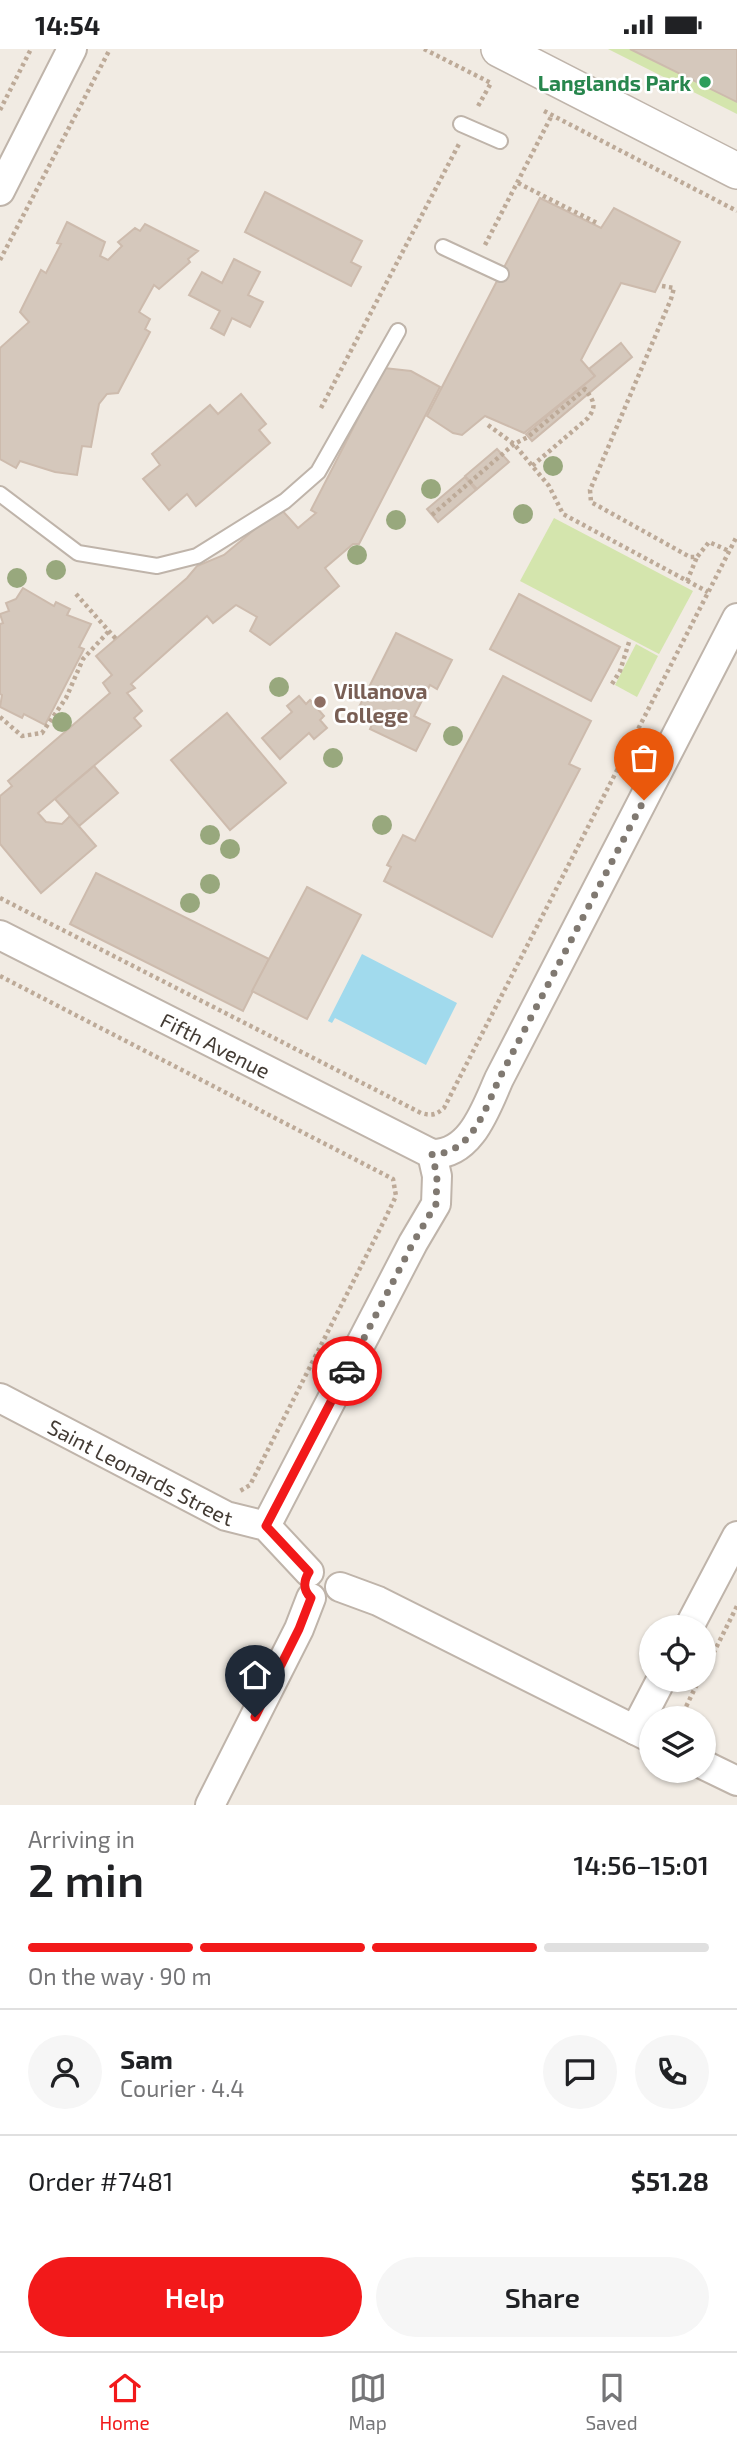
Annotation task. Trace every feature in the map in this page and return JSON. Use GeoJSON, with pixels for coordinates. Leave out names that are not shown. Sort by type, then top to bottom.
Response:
{"type":"FeatureCollection","features":[{"type":"Feature","properties":{"kind":"street"},"geometry":{"type":"LineString","coordinates":[[0,191],[72,49]]}},
{"type":"Feature","properties":{"kind":"street"},"geometry":{"type":"LineString","coordinates":[[499,49],[737,171]]}},
{"type":"Feature","properties":{"kind":"street"},"geometry":{"type":"LineString","coordinates":[[310,1585],[266,1526],[413,1243],[436,1204],[437,1176],[432,1154],[454,1150],[480,1121],[499,1079],[737,618]]}},
{"type":"Feature","properties":{"kind":"street","name":"Fifth Avenue"},"geometry":{"type":"LineString","coordinates":[[0,935],[432,1154]]}},
{"type":"Feature","properties":{"kind":"street","name":"Saint Leonards Street"},"geometry":{"type":"LineString","coordinates":[[0,1398],[226,1516],[266,1526]]}},
{"type":"Feature","properties":{"kind":"street"},"geometry":{"type":"LineString","coordinates":[[695,1615],[737,1536]]}},
{"type":"Feature","properties":{"kind":"street"},"geometry":{"type":"LineString","coordinates":[[210,1805],[299,1629],[310,1585],[319,1567],[330,1568],[338,1576],[340,1587],[378,1601],[639,1732]]}},
{"type":"Feature","properties":{"kind":"street"},"geometry":{"type":"LineString","coordinates":[[716,1771],[737,1781]]}},
{"type":"Feature","properties":{"kind":"lane"},"geometry":{"type":"LineString","coordinates":[[464,126],[500,141]]}},
{"type":"Feature","properties":{"kind":"lane"},"geometry":{"type":"LineString","coordinates":[[443,247],[501,274]]}},
{"type":"Feature","properties":{"kind":"lane"},"geometry":{"type":"LineString","coordinates":[[0,494],[78,553],[158,566],[197,556],[285,501],[318,472],[398,331]]}},
{"type":"Feature","properties":{"kind":"path"},"geometry":{"type":"LineString","coordinates":[[0,110],[31,49]]}},
{"type":"Feature","properties":{"kind":"path"},"geometry":{"type":"LineString","coordinates":[[0,260],[110,49]]}},
{"type":"Feature","properties":{"kind":"path"},"geometry":{"type":"LineString","coordinates":[[321,408],[464,126],[491,83],[424,49]]}},
{"type":"Feature","properties":{"kind":"path"},"geometry":{"type":"LineString","coordinates":[[544,111],[737,211]]}},
{"type":"Feature","properties":{"kind":"path"},"geometry":{"type":"LineString","coordinates":[[475,262],[552,115]]}},
{"type":"Feature","properties":{"kind":"path"},"geometry":{"type":"LineString","coordinates":[[518,183],[597,223]]}},
{"type":"Feature","properties":{"kind":"path"},"geometry":{"type":"LineString","coordinates":[[662,286],[674,288],[671,299],[590,490],[589,498],[690,557],[697,557]]}},
{"type":"Feature","properties":{"kind":"path"},"geometry":{"type":"LineString","coordinates":[[432,515],[514,444],[528,437],[585,389],[595,403],[595,409],[532,466]]}},
{"type":"Feature","properties":{"kind":"path"},"geometry":{"type":"LineString","coordinates":[[488,425],[514,444],[549,486],[563,514],[709,592]]}},
{"type":"Feature","properties":{"kind":"path"},"geometry":{"type":"LineString","coordinates":[[0,898],[421,1113],[431,1116],[438,1114],[444,1108],[737,537]]}},
{"type":"Feature","properties":{"kind":"path"},"geometry":{"type":"LineString","coordinates":[[687,581],[697,557],[709,542],[729,551]]}},
{"type":"Feature","properties":{"kind":"path"},"geometry":{"type":"LineString","coordinates":[[76,594],[116,639]]}},
{"type":"Feature","properties":{"kind":"path"},"geometry":{"type":"LineString","coordinates":[[0,717],[22,736],[42,733],[66,698],[83,659],[109,631]]}},
{"type":"Feature","properties":{"kind":"path"},"geometry":{"type":"LineString","coordinates":[[612,684],[620,671],[630,639]]}},
{"type":"Feature","properties":{"kind":"path"},"geometry":{"type":"LineString","coordinates":[[0,977],[393,1179],[396,1196],[384,1221],[250,1485],[237,1494]]}},
{"type":"Feature","properties":{"kind":"path"},"geometry":{"type":"LineString","coordinates":[[716,1648],[737,1606]]}},
{"type":"Feature","properties":{"kind":"green space","name":"Langlands Park"},"geometry":{"type":"Polygon","coordinates":[[[608,49],[737,49],[737,114],[608,49]]]}},
{"type":"Feature","properties":{"kind":"green space"},"geometry":{"type":"Polygon","coordinates":[[[554,518],[693,591],[659,654],[520,581],[554,518]]]}},
{"type":"Feature","properties":{"kind":"green space"},"geometry":{"type":"Polygon","coordinates":[[[636,644],[658,656],[637,697],[615,685],[636,644]]]}},
{"type":"Feature","properties":{"kind":"water"},"geometry":{"type":"Polygon","coordinates":[[[362,954],[457,1003],[426,1065],[335,1018],[332,1023],[328,1021],[362,954]]]}},
{"type":"Feature","properties":{"kind":"building","name":"Langlands Park"},"geometry":{"type":"Polygon","coordinates":[[[630,49],[737,49],[737,102],[630,49]]]}},
{"type":"Feature","properties":{"kind":"building"},"geometry":{"type":"Polygon","coordinates":[[[265,192],[362,241],[351,262],[361,267],[351,286],[245,232],[265,192]]]}},
{"type":"Feature","properties":{"kind":"building"},"geometry":{"type":"Polygon","coordinates":[[[540,198],[601,228],[614,208],[680,242],[655,292],[621,283],[581,360],[595,376],[524,433],[485,416],[462,435],[453,433],[427,416],[540,198]]]}},
{"type":"Feature","properties":{"kind":"building"},"geometry":{"type":"Polygon","coordinates":[[[67,222],[105,242],[100,256],[108,260],[122,246],[118,242],[135,228],[140,231],[145,224],[198,251],[188,259],[190,262],[159,289],[154,285],[139,312],[150,319],[145,329],[150,332],[118,393],[107,394],[99,404],[91,447],[82,446],[77,475],[55,472],[20,461],[16,468],[0,459],[0,348],[29,322],[20,312],[41,270],[46,273],[61,244],[57,243],[67,222]]]}},
{"type":"Feature","properties":{"kind":"building"},"geometry":{"type":"Polygon","coordinates":[[[234,259],[260,272],[248,295],[263,302],[250,327],[232,318],[224,335],[211,328],[220,311],[189,295],[202,272],[222,283],[234,259]]]}},
{"type":"Feature","properties":{"kind":"building"},"geometry":{"type":"Polygon","coordinates":[[[621,343],[632,357],[532,441],[526,434],[595,376],[589,369],[621,343]]]}},
{"type":"Feature","properties":{"kind":"building"},"geometry":{"type":"Polygon","coordinates":[[[384,368],[411,371],[440,387],[359,544],[353,544],[325,568],[339,586],[270,645],[250,631],[257,617],[236,605],[213,623],[207,616],[131,684],[135,688],[127,693],[142,711],[134,718],[141,726],[38,813],[46,822],[62,824],[70,816],[96,846],[41,893],[0,844],[0,796],[12,786],[8,781],[110,693],[103,683],[112,675],[96,656],[187,578],[197,566],[224,555],[280,508],[298,528],[316,513],[311,510],[384,368]]]}},
{"type":"Feature","properties":{"kind":"building"},"geometry":{"type":"Polygon","coordinates":[[[241,394],[266,424],[259,430],[270,443],[196,506],[187,494],[169,510],[143,479],[160,465],[152,454],[210,405],[218,414],[241,394]]]}},
{"type":"Feature","properties":{"kind":"building"},"geometry":{"type":"Polygon","coordinates":[[[497,449],[509,462],[477,489],[465,476],[497,449]]]}},
{"type":"Feature","properties":{"kind":"building"},"geometry":{"type":"Polygon","coordinates":[[[465,477],[476,490],[438,522],[427,509],[465,477]]]}},
{"type":"Feature","properties":{"kind":"building"},"geometry":{"type":"Polygon","coordinates":[[[23,588],[54,606],[56,602],[70,609],[67,615],[91,624],[79,647],[84,649],[45,725],[24,714],[22,718],[0,707],[0,624],[3,623],[0,614],[9,611],[6,603],[16,599],[23,588]]]}},
{"type":"Feature","properties":{"kind":"building"},"geometry":{"type":"Polygon","coordinates":[[[519,594],[620,647],[591,701],[490,649],[519,594]]]}},
{"type":"Feature","properties":{"kind":"building"},"geometry":{"type":"Polygon","coordinates":[[[396,633],[452,660],[437,689],[430,685],[414,716],[430,724],[416,751],[370,729],[376,716],[359,707],[396,633]]]}},
{"type":"Feature","properties":{"kind":"building"},"geometry":{"type":"Polygon","coordinates":[[[503,676],[591,721],[569,764],[580,769],[492,937],[384,881],[391,867],[387,865],[403,835],[415,841],[503,676]]]}},
{"type":"Feature","properties":{"kind":"building"},"geometry":{"type":"Polygon","coordinates":[[[299,696],[306,704],[310,700],[324,716],[320,720],[327,728],[314,739],[309,733],[280,759],[262,738],[292,712],[287,706],[299,696]]]}},
{"type":"Feature","properties":{"kind":"building"},"geometry":{"type":"Polygon","coordinates":[[[227,713],[286,783],[230,830],[171,760],[227,713]]]}},
{"type":"Feature","properties":{"kind":"building"},"geometry":{"type":"Polygon","coordinates":[[[94,766],[118,793],[79,826],[55,799],[94,766]]]}},
{"type":"Feature","properties":{"kind":"building"},"geometry":{"type":"Polygon","coordinates":[[[96,873],[269,959],[243,1011],[70,924],[96,873]]]}},
{"type":"Feature","properties":{"kind":"building"},"geometry":{"type":"Polygon","coordinates":[[[307,887],[361,915],[307,1019],[252,991],[307,887]]]}},
{"type":"Feature","properties":{"kind":"way so far"},"geometry":{"type":"LineString","coordinates":[[347,1371],[436,1204],[437,1176],[432,1154],[454,1150],[480,1121],[499,1079],[644,800]]}},
{"type":"Feature","properties":{"kind":"place","name":"Langlands Park"},"geometry":{"type":"Point","coordinates":[705,82]}},
{"type":"Feature","properties":{"kind":"place","name":"Villanova College"},"geometry":{"type":"Point","coordinates":[320,702]}},
{"type":"Feature","properties":{"kind":"route"},"geometry":{"type":"LineString","coordinates":[[255,1717],[299,1629],[311,1598],[304,1583],[309,1572],[266,1526],[347,1371]]}}]}
